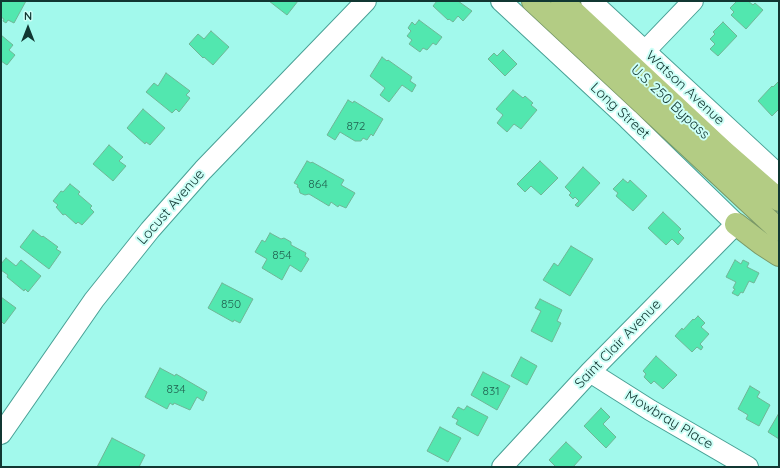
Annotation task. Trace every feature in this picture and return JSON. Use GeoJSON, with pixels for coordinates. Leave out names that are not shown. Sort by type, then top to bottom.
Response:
{"type":"FeatureCollection","features":[{"type":"Feature","properties":{"kind":"highway"},"geometry":{"type":"LineString","coordinates":[[532,1],[779,230]]}},
{"type":"Feature","properties":{"kind":"highway","name":"U.S. 250 Bypass"},"geometry":{"type":"LineString","coordinates":[[562,1],[723,151],[779,200]]}},
{"type":"Feature","properties":{"kind":"highway"},"geometry":{"type":"LineString","coordinates":[[736,224],[779,255]]}},
{"type":"Feature","properties":{"kind":"street","name":"Locust Avenue"},"geometry":{"type":"LineString","coordinates":[[1,434],[94,300],[150,230],[203,170],[366,1]]}},
{"type":"Feature","properties":{"kind":"street","name":"Long Street"},"geometry":{"type":"LineString","coordinates":[[501,1],[628,119],[736,224]]}},
{"type":"Feature","properties":{"kind":"street","name":"Watson Avenue"},"geometry":{"type":"LineString","coordinates":[[591,1],[779,175]]}},
{"type":"Feature","properties":{"kind":"street"},"geometry":{"type":"LineString","coordinates":[[645,51],[694,1]]}},
{"type":"Feature","properties":{"kind":"street","name":"Saint Clair Avenue"},"geometry":{"type":"LineString","coordinates":[[502,467],[590,372],[736,224]]}},
{"type":"Feature","properties":{"kind":"street","name":"Mowbray Place"},"geometry":{"type":"LineString","coordinates":[[590,372],[650,410],[748,467]]}},
{"type":"Feature","properties":{"kind":"building"},"geometry":{"type":"Polygon","coordinates":[[[1,1],[26,1],[14,23],[8,20],[6,23],[3,21],[4,19],[1,17],[1,1]]]}},
{"type":"Feature","properties":{"kind":"building"},"geometry":{"type":"Polygon","coordinates":[[[269,1],[298,1],[287,15],[269,1]]]}},
{"type":"Feature","properties":{"kind":"building"},"geometry":{"type":"Polygon","coordinates":[[[437,1],[458,1],[472,11],[463,21],[458,16],[453,22],[449,19],[448,20],[433,6],[437,1]]]}},
{"type":"Feature","properties":{"kind":"building"},"geometry":{"type":"Polygon","coordinates":[[[737,1],[748,1],[753,5],[755,3],[763,10],[746,29],[731,15],[734,12],[730,8],[737,1]]]}},
{"type":"Feature","properties":{"kind":"building"},"geometry":{"type":"Polygon","coordinates":[[[419,20],[442,37],[436,45],[433,43],[427,50],[423,48],[420,52],[409,44],[412,40],[407,36],[411,31],[408,28],[412,22],[415,25],[419,20]]]}},
{"type":"Feature","properties":{"kind":"building"},"geometry":{"type":"Polygon","coordinates":[[[723,22],[737,36],[718,56],[710,49],[715,44],[710,39],[715,34],[713,32],[723,22]]]}},
{"type":"Feature","properties":{"kind":"building"},"geometry":{"type":"Polygon","coordinates":[[[211,31],[229,47],[213,65],[204,57],[203,58],[189,44],[198,34],[204,39],[211,31]]]}},
{"type":"Feature","properties":{"kind":"building"},"geometry":{"type":"Polygon","coordinates":[[[1,35],[13,45],[9,50],[15,55],[7,65],[1,61],[1,35]]]}},
{"type":"Feature","properties":{"kind":"building"},"geometry":{"type":"Polygon","coordinates":[[[503,50],[517,64],[505,76],[488,59],[494,53],[497,56],[503,50]]]}},
{"type":"Feature","properties":{"kind":"building"},"geometry":{"type":"Polygon","coordinates":[[[382,57],[412,77],[410,81],[416,85],[412,92],[402,85],[389,102],[380,95],[385,88],[370,76],[382,57]]]}},
{"type":"Feature","properties":{"kind":"building"},"geometry":{"type":"Polygon","coordinates":[[[166,73],[190,91],[186,95],[190,98],[179,112],[176,109],[172,113],[146,92],[154,83],[158,86],[166,73]]]}},
{"type":"Feature","properties":{"kind":"building"},"geometry":{"type":"Polygon","coordinates":[[[779,81],[779,109],[772,116],[758,101],[772,86],[773,87],[779,81]]]}},
{"type":"Feature","properties":{"kind":"building"},"geometry":{"type":"Polygon","coordinates":[[[513,90],[523,98],[525,96],[533,103],[531,105],[537,110],[521,129],[514,124],[507,132],[497,123],[503,115],[496,109],[513,90]]]}},
{"type":"Feature","properties":{"kind":"building"},"geometry":{"type":"Polygon","coordinates":[[[348,100],[353,103],[354,101],[383,119],[373,136],[371,134],[367,140],[363,138],[361,141],[355,141],[340,132],[335,140],[327,135],[348,100]]]}},
{"type":"Feature","properties":{"kind":"building"},"geometry":{"type":"Polygon","coordinates":[[[143,109],[165,128],[150,145],[146,142],[145,144],[127,128],[143,109]]]}},
{"type":"Feature","properties":{"kind":"building"},"geometry":{"type":"Polygon","coordinates":[[[109,145],[123,157],[119,161],[126,166],[113,181],[93,164],[109,145]]]}},
{"type":"Feature","properties":{"kind":"building"},"geometry":{"type":"Polygon","coordinates":[[[307,161],[312,162],[344,180],[341,185],[355,193],[346,208],[339,205],[338,207],[331,202],[329,206],[309,194],[305,195],[300,193],[299,188],[297,187],[298,185],[294,183],[307,161]]]}},
{"type":"Feature","properties":{"kind":"building"},"geometry":{"type":"Polygon","coordinates":[[[540,161],[558,178],[541,195],[531,186],[525,192],[517,184],[540,161]]]}},
{"type":"Feature","properties":{"kind":"building"},"geometry":{"type":"Polygon","coordinates":[[[583,167],[600,183],[578,207],[575,205],[579,201],[575,197],[573,199],[569,195],[571,193],[565,187],[583,167]]]}},
{"type":"Feature","properties":{"kind":"building"},"geometry":{"type":"Polygon","coordinates":[[[623,179],[628,183],[630,180],[647,196],[633,211],[616,196],[618,193],[613,189],[623,179]]]}},
{"type":"Feature","properties":{"kind":"building"},"geometry":{"type":"Polygon","coordinates":[[[70,184],[80,192],[78,194],[92,206],[90,208],[94,212],[82,225],[78,222],[76,224],[65,214],[63,215],[56,207],[58,205],[53,201],[61,191],[63,192],[70,184]]]}},
{"type":"Feature","properties":{"kind":"building"},"geometry":{"type":"Polygon","coordinates":[[[663,212],[681,229],[678,232],[684,238],[678,245],[672,239],[666,245],[648,228],[663,212]]]}},
{"type":"Feature","properties":{"kind":"building"},"geometry":{"type":"Polygon","coordinates":[[[33,230],[58,247],[56,249],[61,252],[49,269],[20,247],[33,230]]]}},
{"type":"Feature","properties":{"kind":"building"},"geometry":{"type":"Polygon","coordinates":[[[270,233],[281,239],[284,238],[291,242],[291,245],[306,253],[305,256],[309,259],[301,272],[290,265],[282,280],[262,268],[267,259],[255,252],[262,240],[265,242],[270,233]]]}},
{"type":"Feature","properties":{"kind":"building"},"geometry":{"type":"Polygon","coordinates":[[[571,246],[593,259],[570,296],[543,280],[554,263],[558,266],[571,246]]]}},
{"type":"Feature","properties":{"kind":"building"},"geometry":{"type":"Polygon","coordinates":[[[6,258],[16,266],[21,260],[41,276],[28,292],[25,289],[24,291],[1,270],[1,264],[6,258]]]}},
{"type":"Feature","properties":{"kind":"building"},"geometry":{"type":"Polygon","coordinates":[[[735,260],[741,264],[743,260],[749,263],[747,267],[759,273],[754,283],[749,281],[743,293],[741,292],[738,296],[732,293],[735,289],[733,288],[736,282],[726,277],[735,260]]]}},
{"type":"Feature","properties":{"kind":"building"},"geometry":{"type":"Polygon","coordinates":[[[222,283],[253,299],[240,323],[234,320],[233,322],[208,308],[222,283]]]}},
{"type":"Feature","properties":{"kind":"building"},"geometry":{"type":"Polygon","coordinates":[[[1,297],[16,308],[4,324],[1,321],[1,297]]]}},
{"type":"Feature","properties":{"kind":"building"},"geometry":{"type":"Polygon","coordinates":[[[540,299],[562,310],[557,321],[561,323],[552,342],[531,331],[541,311],[535,308],[540,299]]]}},
{"type":"Feature","properties":{"kind":"building"},"geometry":{"type":"Polygon","coordinates":[[[698,316],[705,323],[701,327],[709,334],[700,344],[703,347],[701,350],[697,347],[692,352],[675,336],[682,328],[683,330],[693,319],[694,320],[698,316]]]}},
{"type":"Feature","properties":{"kind":"building"},"geometry":{"type":"Polygon","coordinates":[[[656,356],[677,375],[663,389],[654,381],[651,384],[644,377],[646,374],[643,371],[656,356]]]}},
{"type":"Feature","properties":{"kind":"building"},"geometry":{"type":"Polygon","coordinates":[[[521,357],[537,366],[527,385],[511,376],[521,357]]]}},
{"type":"Feature","properties":{"kind":"building"},"geometry":{"type":"Polygon","coordinates":[[[160,368],[175,376],[176,374],[207,392],[203,401],[197,397],[190,410],[174,403],[173,405],[170,403],[167,409],[145,397],[160,368]]]}},
{"type":"Feature","properties":{"kind":"building"},"geometry":{"type":"Polygon","coordinates":[[[483,372],[510,386],[497,410],[471,395],[483,372]]]}},
{"type":"Feature","properties":{"kind":"building"},"geometry":{"type":"Polygon","coordinates":[[[750,386],[760,392],[757,397],[770,405],[759,426],[746,419],[748,415],[738,409],[750,386]]]}},
{"type":"Feature","properties":{"kind":"building"},"geometry":{"type":"Polygon","coordinates":[[[467,406],[488,417],[478,436],[456,424],[458,420],[452,417],[458,407],[464,410],[467,406]]]}},
{"type":"Feature","properties":{"kind":"building"},"geometry":{"type":"Polygon","coordinates":[[[601,408],[610,417],[603,424],[616,437],[606,448],[584,426],[601,408]]]}},
{"type":"Feature","properties":{"kind":"building"},"geometry":{"type":"Polygon","coordinates":[[[779,413],[779,439],[768,432],[779,413]]]}},
{"type":"Feature","properties":{"kind":"building"},"geometry":{"type":"Polygon","coordinates":[[[440,427],[461,438],[448,462],[427,451],[440,427]]]}},
{"type":"Feature","properties":{"kind":"building"},"geometry":{"type":"Polygon","coordinates":[[[112,438],[145,455],[139,467],[97,467],[112,438]]]}},
{"type":"Feature","properties":{"kind":"building"},"geometry":{"type":"Polygon","coordinates":[[[566,442],[582,457],[573,467],[556,467],[549,460],[566,442]]]}}]}
